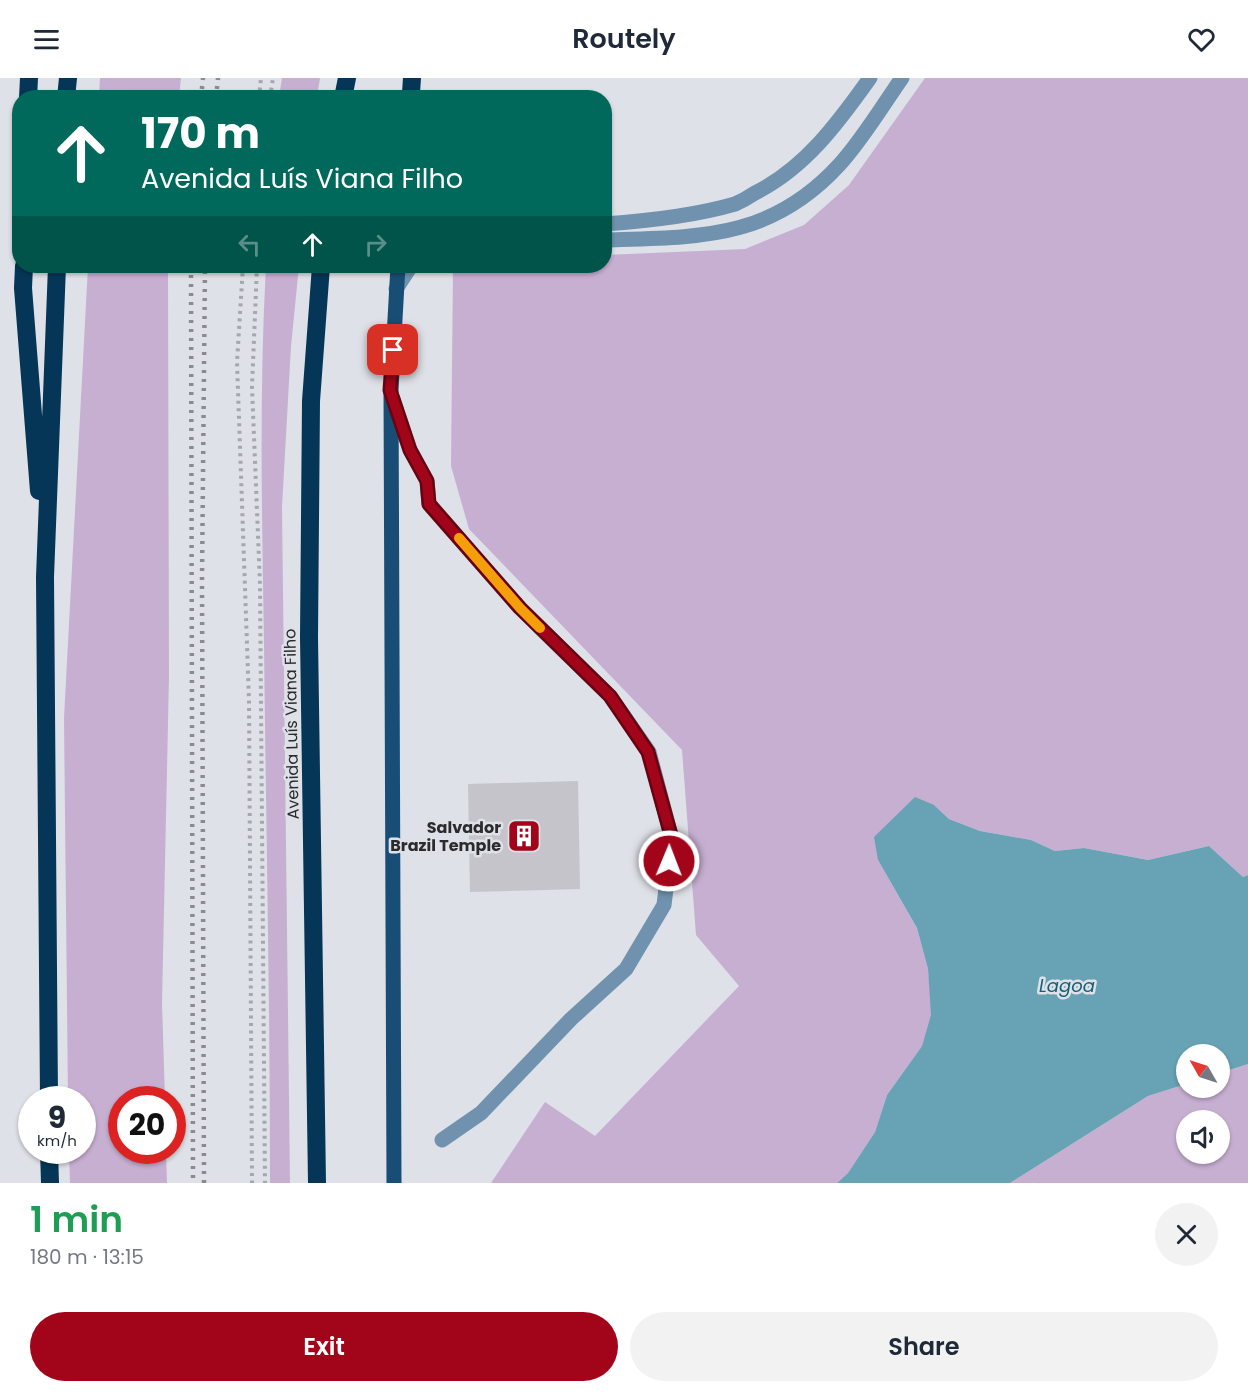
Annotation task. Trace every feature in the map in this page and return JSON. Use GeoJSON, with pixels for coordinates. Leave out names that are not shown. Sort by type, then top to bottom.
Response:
{"type":"FeatureCollection","features":[{"type":"Feature","properties":{"kind":"highway"},"geometry":{"type":"LineString","coordinates":[[24,273],[45,577]]}},
{"type":"Feature","properties":{"kind":"highway"},"geometry":{"type":"LineString","coordinates":[[49,1086],[45,577],[57,273]]}},
{"type":"Feature","properties":{"kind":"highway","name":"Avenida Luís Viana Filho"},"geometry":{"type":"LineString","coordinates":[[317,1183],[309,637],[311,401],[320,273]]}},
{"type":"Feature","properties":{"kind":"highway"},"geometry":{"type":"LineString","coordinates":[[49,1164],[50,1183]]}},
{"type":"Feature","properties":{"kind":"main road"},"geometry":{"type":"LineString","coordinates":[[394,1183],[390,390],[397,273]]}},
{"type":"Feature","properties":{"kind":"street"},"geometry":{"type":"LineString","coordinates":[[612,223],[653,220],[737,203],[767,187],[798,165],[820,144],[870,78]]}},
{"type":"Feature","properties":{"kind":"street"},"geometry":{"type":"LineString","coordinates":[[612,240],[682,237],[730,232],[783,212],[803,198],[841,163],[903,78]]}},
{"type":"Feature","properties":{"kind":"street"},"geometry":{"type":"LineString","coordinates":[[396,289],[406,273]]}},
{"type":"Feature","properties":{"kind":"street"},"geometry":{"type":"LineString","coordinates":[[390,390],[410,450],[427,481],[429,504],[520,608],[610,696],[648,752],[672,839],[664,905],[626,969],[571,1019],[481,1113],[442,1140]]}},
{"type":"Feature","properties":{"kind":"path"},"geometry":{"type":"LineString","coordinates":[[243,273],[237,362],[249,701],[252,1183]]}},
{"type":"Feature","properties":{"kind":"path"},"geometry":{"type":"LineString","coordinates":[[257,273],[252,387],[260,585],[264,1183]]}},
{"type":"Feature","properties":{"kind":"shaded area"},"geometry":{"type":"Polygon","coordinates":[[[100,78],[181,78],[180,90],[99,90],[100,78]]]}},
{"type":"Feature","properties":{"kind":"shaded area"},"geometry":{"type":"Polygon","coordinates":[[[282,78],[320,78],[318,90],[280,90],[282,78]]]}},
{"type":"Feature","properties":{"kind":"shaded area"},"geometry":{"type":"Polygon","coordinates":[[[925,78],[1248,78],[1248,875],[1243,877],[1209,846],[1148,860],[1084,848],[1055,851],[1031,840],[980,831],[949,819],[934,805],[878,860],[917,928],[928,969],[932,1015],[922,1046],[887,1095],[875,1132],[848,1173],[837,1183],[491,1183],[545,1102],[595,1136],[739,986],[696,935],[682,750],[469,529],[451,466],[453,273],[612,273],[612,255],[745,249],[804,225],[849,185],[925,78]]]}},
{"type":"Feature","properties":{"kind":"shaded area"},"geometry":{"type":"Polygon","coordinates":[[[88,273],[168,273],[169,676],[162,1003],[165,1086],[108,1086],[108,1164],[166,1164],[167,1183],[70,1183],[69,1164],[96,1164],[96,1086],[68,1086],[64,718],[88,273]]]}},
{"type":"Feature","properties":{"kind":"shaded area"},"geometry":{"type":"Polygon","coordinates":[[[266,273],[298,273],[291,346],[282,507],[290,1183],[270,1183],[262,360],[266,273]]]}},
{"type":"Feature","properties":{"kind":"shaded area"},"geometry":{"type":"Polygon","coordinates":[[[1248,1064],[1248,1183],[1010,1183],[1148,1096],[1176,1087],[1176,1098],[1230,1098],[1230,1070],[1248,1064]]]}},
{"type":"Feature","properties":{"kind":"water","name":"Lagoa"},"geometry":{"type":"Polygon","coordinates":[[[915,797],[934,805],[949,819],[980,831],[1031,840],[1055,851],[1084,848],[1148,860],[1209,846],[1243,877],[1248,875],[1248,1064],[1230,1070],[1230,1044],[1176,1044],[1176,1087],[1148,1096],[1010,1183],[837,1183],[848,1173],[875,1132],[887,1095],[922,1046],[931,1015],[928,969],[917,928],[878,860],[874,837],[915,797]]]}},
{"type":"Feature","properties":{"kind":"building","name":"Salvador Brazil Temple"},"geometry":{"type":"Polygon","coordinates":[[[578,781],[580,889],[470,892],[468,784],[578,781]]]}},
{"type":"Feature","properties":{"kind":"railway"},"geometry":{"type":"LineString","coordinates":[[202,90],[203,78]]}},
{"type":"Feature","properties":{"kind":"railway"},"geometry":{"type":"LineString","coordinates":[[217,90],[218,78]]}},
{"type":"Feature","properties":{"kind":"railway"},"geometry":{"type":"LineString","coordinates":[[191,273],[193,1183]]}},
{"type":"Feature","properties":{"kind":"railway"},"geometry":{"type":"LineString","coordinates":[[204,1183],[202,579],[205,273]]}},
{"type":"Feature","properties":{"kind":"slow traffic"},"geometry":{"type":"LineString","coordinates":[[459,538],[540,628]]}},
{"type":"Feature","properties":{"kind":"place","name":"Salvador Brazil Temple"},"geometry":{"type":"Point","coordinates":[524,836]}},
{"type":"Feature","properties":{"kind":"route"},"geometry":{"type":"LineString","coordinates":[[393,350],[390,390],[410,450],[427,481],[429,504],[520,608],[610,696],[648,752],[672,839],[669,861]]}}]}
